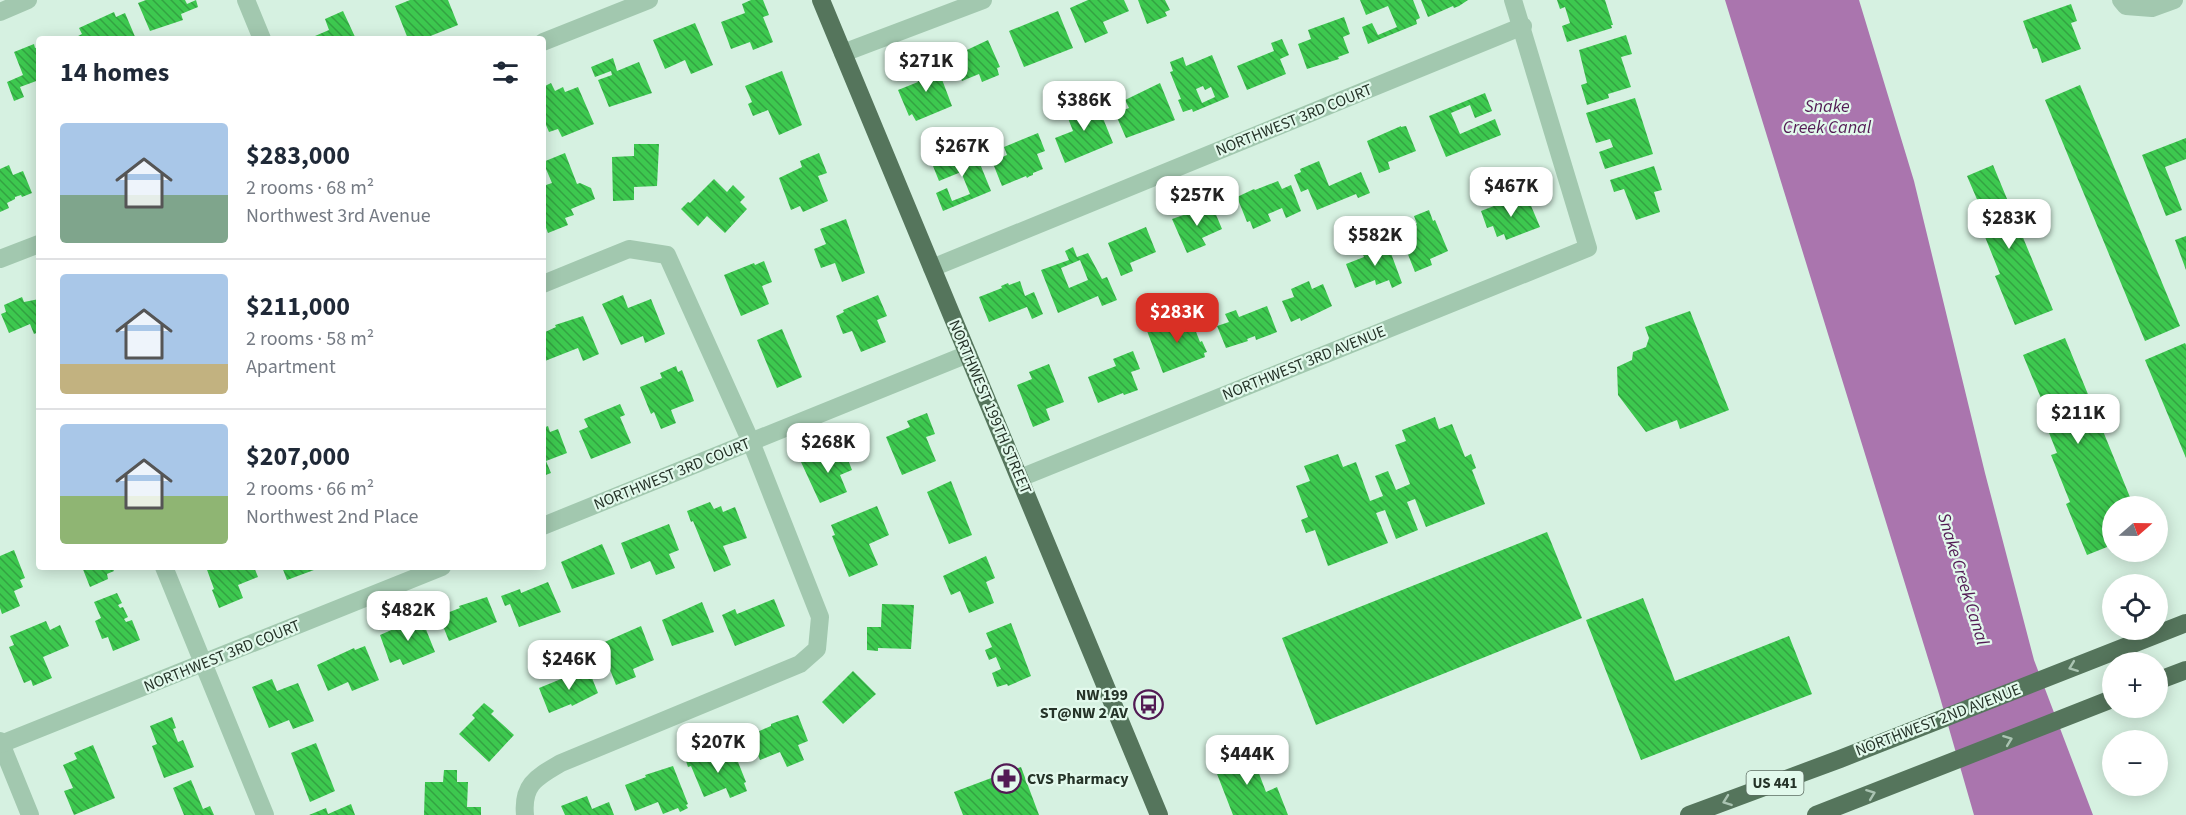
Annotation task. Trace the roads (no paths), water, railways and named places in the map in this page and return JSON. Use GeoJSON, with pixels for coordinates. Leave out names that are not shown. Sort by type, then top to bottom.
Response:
{"type":"FeatureCollection","features":[{"type":"Feature","properties":{"kind":"main road","name":"NORTHWEST 199TH STREET"},"geometry":{"type":"LineString","coordinates":[[821,0],[1159,815]]}},
{"type":"Feature","properties":{"kind":"main road","name":"NORTHWEST 2ND AVENUE"},"geometry":{"type":"LineString","coordinates":[[1689,815],[2186,623]]}},
{"type":"Feature","properties":{"kind":"main road"},"geometry":{"type":"LineString","coordinates":[[2168,677],[2186,670]]}},
{"type":"Feature","properties":{"kind":"main road","name":"US 441"},"geometry":{"type":"LineString","coordinates":[[1816,815],[2102,703]]}},
{"type":"Feature","properties":{"kind":"street"},"geometry":{"type":"LineString","coordinates":[[0,12],[28,0]]}},
{"type":"Feature","properties":{"kind":"street"},"geometry":{"type":"LineString","coordinates":[[246,0],[261,36]]}},
{"type":"Feature","properties":{"kind":"street"},"geometry":{"type":"LineString","coordinates":[[546,41],[649,0]]}},
{"type":"Feature","properties":{"kind":"street"},"geometry":{"type":"LineString","coordinates":[[843,53],[983,0]]}},
{"type":"Feature","properties":{"kind":"street"},"geometry":{"type":"LineString","coordinates":[[1513,0],[1522,26]]}},
{"type":"Feature","properties":{"kind":"street"},"geometry":{"type":"LineString","coordinates":[[2124,3],[2152,8],[2174,0]]}},
{"type":"Feature","properties":{"kind":"street","name":"NORTHWEST 3RD AVENUE"},"geometry":{"type":"LineString","coordinates":[[1020,478],[1588,248],[1522,26]]}},
{"type":"Feature","properties":{"kind":"street","name":"NORTHWEST 3RD COURT"},"geometry":{"type":"LineString","coordinates":[[932,268],[1522,26]]}},
{"type":"Feature","properties":{"kind":"street"},"geometry":{"type":"LineString","coordinates":[[0,260],[36,245]]}},
{"type":"Feature","properties":{"kind":"street"},"geometry":{"type":"LineString","coordinates":[[524,807],[536,777],[561,763],[800,664],[817,649],[820,617],[751,442],[667,255],[628,249],[546,283]]}},
{"type":"Feature","properties":{"kind":"street","name":"NORTHWEST 3RD COURT"},"geometry":{"type":"LineString","coordinates":[[546,525],[968,354]]}},
{"type":"Feature","properties":{"kind":"street"},"geometry":{"type":"LineString","coordinates":[[165,570],[265,815]]}},
{"type":"Feature","properties":{"kind":"street","name":"NORTHWEST 3RD COURT"},"geometry":{"type":"LineString","coordinates":[[1,742],[434,570]]}},
{"type":"Feature","properties":{"kind":"street"},"geometry":{"type":"LineString","coordinates":[[1,742],[30,815]]}},
{"type":"Feature","properties":{"kind":"water","name":"Snake Creek Canal"},"geometry":{"type":"Polygon","coordinates":[[[1725,0],[1859,0],[1914,181],[1985,473],[2034,660],[2093,815],[1974,815],[1939,694],[1725,0]]]}},
{"type":"Feature","properties":{"kind":"place","name":"NW 199 ST@NW 2 AV"},"geometry":{"type":"Point","coordinates":[1149,704]}},
{"type":"Feature","properties":{"kind":"place","name":"CVS Pharmacy"},"geometry":{"type":"Point","coordinates":[1006,779]}}]}
